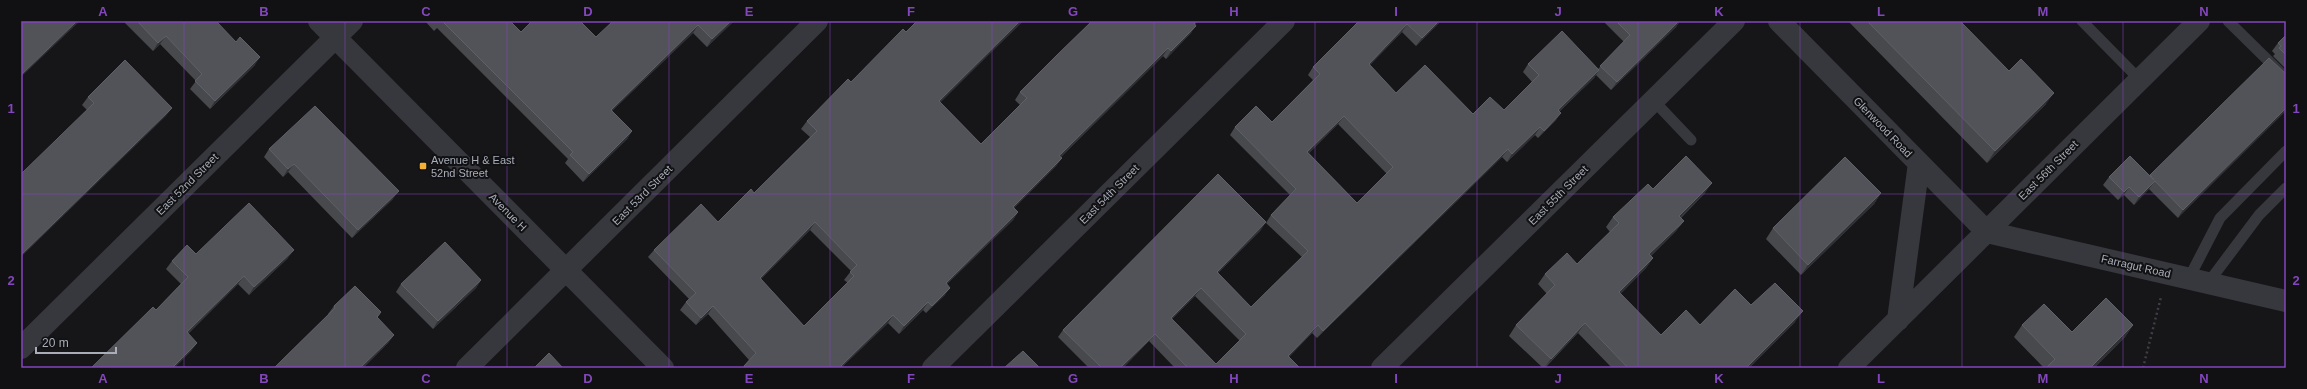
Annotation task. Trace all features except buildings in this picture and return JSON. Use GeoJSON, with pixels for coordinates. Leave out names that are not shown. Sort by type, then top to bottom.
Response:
{"type":"FeatureCollection","features":[{"type":"Feature","properties":{"kind":"street","name":"Avenue H"},"geometry":{"type":"LineString","coordinates":[[319,21],[663,368]]}},
{"type":"Feature","properties":{"kind":"street","name":"East 52nd Street"},"geometry":{"type":"LineString","coordinates":[[21,348],[352,21]]}},
{"type":"Feature","properties":{"kind":"street","name":"East 53rd Street"},"geometry":{"type":"LineString","coordinates":[[467,368],[817,21]]}},
{"type":"Feature","properties":{"kind":"street","name":"East 54th Street"},"geometry":{"type":"LineString","coordinates":[[933,368],[1284,21]]}},
{"type":"Feature","properties":{"kind":"street","name":"East 55th Street"},"geometry":{"type":"LineString","coordinates":[[1382,368],[1734,21]]}},
{"type":"Feature","properties":{"kind":"street","name":"Glenwood Road"},"geometry":{"type":"LineString","coordinates":[[1779,21],[1987,232]]}},
{"type":"Feature","properties":{"kind":"street","name":"East 56th Street"},"geometry":{"type":"LineString","coordinates":[[1849,368],[2199,21]]}},
{"type":"Feature","properties":{"kind":"street"},"geometry":{"type":"LineString","coordinates":[[1898,320],[1911,236],[1919,163]]}},
{"type":"Feature","properties":{"kind":"street","name":"Farragut Road"},"geometry":{"type":"LineString","coordinates":[[1987,232],[2286,301]]}},
{"type":"Feature","properties":{"kind":"lane"},"geometry":{"type":"LineString","coordinates":[[2082,21],[2140,80]]}},
{"type":"Feature","properties":{"kind":"lane"},"geometry":{"type":"LineString","coordinates":[[2228,21],[2286,78]]}},
{"type":"Feature","properties":{"kind":"lane"},"geometry":{"type":"LineString","coordinates":[[1653,100],[1691,140]]}},
{"type":"Feature","properties":{"kind":"lane"},"geometry":{"type":"LineString","coordinates":[[2199,280],[2220,218],[2286,150]]}},
{"type":"Feature","properties":{"kind":"lane"},"geometry":{"type":"LineString","coordinates":[[2199,280],[2286,188]]}},
{"type":"Feature","properties":{"kind":"path"},"geometry":{"type":"LineString","coordinates":[[2143,368],[2167,274]]}},
{"type":"Feature","properties":{"kind":"place","name":"Avenue H & East 52nd Street"},"geometry":{"type":"Point","coordinates":[423,166]}}]}
